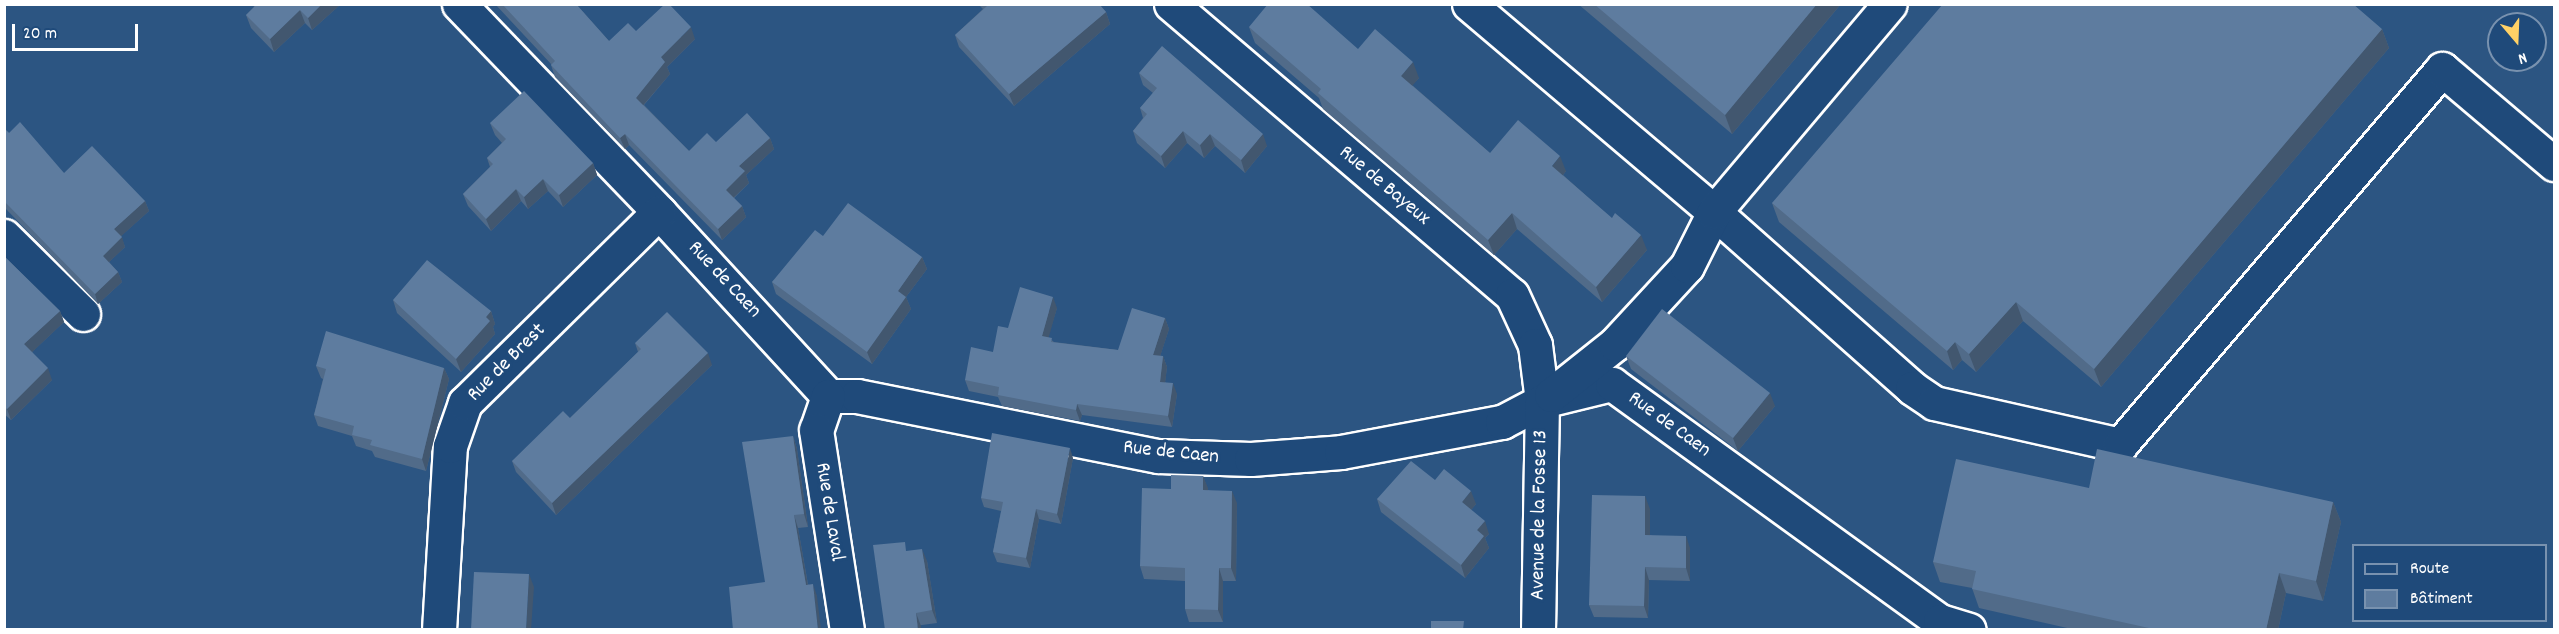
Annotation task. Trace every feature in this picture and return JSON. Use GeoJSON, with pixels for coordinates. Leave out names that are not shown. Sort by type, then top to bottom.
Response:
{"type":"FeatureCollection","features":[{"type":"Feature","properties":{"kind":"street","name":"Rue de Caen"},"geometry":{"type":"LineString","coordinates":[[459,4],[659,212],[828,396],[857,396],[1158,456],[1251,459],[1341,452],[1502,422],[1542,402],[1612,384],[1940,621],[1969,630]]}},
{"type":"Feature","properties":{"kind":"street","name":"Rue de Bayeux"},"geometry":{"type":"LineString","coordinates":[[1171,4],[1512,295],[1535,345],[1542,402]]}},
{"type":"Feature","properties":{"kind":"street"},"geometry":{"type":"LineString","coordinates":[[1469,4],[1714,212],[1912,388],[1934,403],[2120,445],[2442,69],[2554,164]]}},
{"type":"Feature","properties":{"kind":"street"},"geometry":{"type":"LineString","coordinates":[[1542,402],[1615,344],[1687,266],[1714,212],[1890,4]]}},
{"type":"Feature","properties":{"kind":"street","name":"Rue de Brest"},"geometry":{"type":"LineString","coordinates":[[439,630],[450,446],[465,403],[659,212]]}},
{"type":"Feature","properties":{"kind":"street"},"geometry":{"type":"LineString","coordinates":[[4,236],[83,314]]}},
{"type":"Feature","properties":{"kind":"street","name":"Rue de Laval"},"geometry":{"type":"LineString","coordinates":[[828,396],[816,429],[847,630]]}},
{"type":"Feature","properties":{"kind":"street","name":"Avenue de la Fosse 13"},"geometry":{"type":"LineString","coordinates":[[1538,630],[1542,402]]}},
{"type":"Feature","properties":{"kind":"building"},"geometry":{"type":"Polygon","coordinates":[[[257,4],[322,4],[308,18],[300,10],[270,39],[246,15],[257,4]]]}},
{"type":"Feature","properties":{"kind":"building"},"geometry":{"type":"Polygon","coordinates":[[[502,4],[576,4],[609,41],[628,23],[636,31],[665,4],[669,4],[691,27],[661,57],[665,62],[636,98],[689,151],[707,133],[716,142],[747,113],[770,138],[739,166],[745,171],[726,190],[742,206],[718,229],[625,134],[620,138],[551,65],[555,61],[502,4]]]}},
{"type":"Feature","properties":{"kind":"building"},"geometry":{"type":"Polygon","coordinates":[[[985,4],[1099,4],[1106,12],[1009,94],[955,35],[987,6],[985,4]]]}},
{"type":"Feature","properties":{"kind":"building"},"geometry":{"type":"Polygon","coordinates":[[[1268,4],[1307,4],[1358,49],[1375,29],[1413,62],[1401,76],[1490,153],[1518,120],[1560,156],[1552,166],[1612,218],[1615,213],[1641,235],[1596,287],[1512,213],[1488,240],[1318,93],[1321,89],[1249,27],[1268,4]]]}},
{"type":"Feature","properties":{"kind":"building"},"geometry":{"type":"Polygon","coordinates":[[[1594,4],[1817,4],[1725,115],[1594,4]]]}},
{"type":"Feature","properties":{"kind":"building"},"geometry":{"type":"Polygon","coordinates":[[[1943,4],[2353,4],[2382,29],[2094,369],[2016,302],[1969,354],[1955,342],[1947,351],[1772,203],[1943,4]]]}},
{"type":"Feature","properties":{"kind":"building"},"geometry":{"type":"Polygon","coordinates":[[[1162,46],[1263,134],[1241,160],[1210,134],[1200,145],[1183,131],[1161,156],[1133,131],[1147,114],[1140,108],[1157,88],[1139,73],[1162,46]]]}},
{"type":"Feature","properties":{"kind":"building"},"geometry":{"type":"Polygon","coordinates":[[[524,91],[593,163],[559,195],[543,179],[524,197],[516,189],[486,219],[463,194],[493,164],[487,158],[506,139],[490,123],[524,91]]]}},
{"type":"Feature","properties":{"kind":"building"},"geometry":{"type":"Polygon","coordinates":[[[20,122],[64,173],[92,146],[145,201],[114,229],[122,237],[103,256],[118,272],[95,294],[4,201],[4,128],[9,133],[20,122]]]}},
{"type":"Feature","properties":{"kind":"building"},"geometry":{"type":"Polygon","coordinates":[[[848,203],[922,257],[898,291],[906,297],[867,352],[772,282],[815,230],[823,236],[848,203]]]}},
{"type":"Feature","properties":{"kind":"building"},"geometry":{"type":"Polygon","coordinates":[[[4,256],[60,311],[24,344],[48,368],[7,409],[4,407],[4,256]]]}},
{"type":"Feature","properties":{"kind":"building"},"geometry":{"type":"Polygon","coordinates":[[[427,260],[491,311],[486,317],[490,321],[456,359],[393,300],[427,260]]]}},
{"type":"Feature","properties":{"kind":"building"},"geometry":{"type":"Polygon","coordinates":[[[1020,287],[1053,297],[1042,336],[1052,338],[1051,342],[1118,350],[1132,308],[1165,318],[1153,355],[1163,356],[1160,382],[1173,383],[1168,416],[1077,404],[1076,410],[998,395],[999,387],[965,380],[971,347],[993,352],[998,326],[1008,328],[1020,287]]]}},
{"type":"Feature","properties":{"kind":"building"},"geometry":{"type":"Polygon","coordinates":[[[1662,309],[1770,393],[1733,438],[1626,356],[1662,309]]]}},
{"type":"Feature","properties":{"kind":"building"},"geometry":{"type":"Polygon","coordinates":[[[667,312],[708,353],[552,503],[512,461],[563,411],[570,418],[641,349],[635,343],[667,312]]]}},
{"type":"Feature","properties":{"kind":"building"},"geometry":{"type":"Polygon","coordinates":[[[326,331],[444,368],[422,459],[370,445],[372,440],[352,435],[354,426],[314,415],[326,369],[316,366],[326,331]]]}},
{"type":"Feature","properties":{"kind":"building"},"geometry":{"type":"Polygon","coordinates":[[[992,433],[1070,448],[1057,514],[1036,509],[1026,558],[993,552],[1003,502],[981,498],[992,433]]]}},
{"type":"Feature","properties":{"kind":"building"},"geometry":{"type":"Polygon","coordinates":[[[793,436],[804,514],[794,515],[806,585],[813,584],[818,630],[733,630],[729,587],[765,582],[742,442],[793,436]]]}},
{"type":"Feature","properties":{"kind":"building"},"geometry":{"type":"Polygon","coordinates":[[[2097,449],[2333,502],[2316,581],[2279,573],[2266,630],[2158,630],[1972,589],[1976,571],[1933,562],[1956,459],[2089,488],[2097,449]]]}},
{"type":"Feature","properties":{"kind":"building"},"geometry":{"type":"Polygon","coordinates":[[[1411,461],[1435,480],[1444,469],[1471,491],[1462,502],[1485,521],[1477,530],[1484,536],[1461,565],[1377,499],[1411,461]]]}},
{"type":"Feature","properties":{"kind":"building"},"geometry":{"type":"Polygon","coordinates":[[[1171,475],[1203,476],[1203,490],[1232,491],[1231,568],[1219,568],[1218,610],[1185,609],[1185,568],[1140,566],[1142,488],[1171,489],[1171,475]]]}},
{"type":"Feature","properties":{"kind":"building"},"geometry":{"type":"Polygon","coordinates":[[[1592,495],[1645,496],[1645,535],[1686,536],[1686,568],[1645,567],[1644,606],[1589,605],[1592,495]]]}},
{"type":"Feature","properties":{"kind":"building"},"geometry":{"type":"Polygon","coordinates":[[[905,542],[906,551],[922,549],[932,610],[916,613],[918,630],[885,630],[873,545],[905,542]]]}},
{"type":"Feature","properties":{"kind":"building"},"geometry":{"type":"Polygon","coordinates":[[[474,572],[529,574],[526,630],[471,630],[474,572]]]}},
{"type":"Feature","properties":{"kind":"building"},"geometry":{"type":"Polygon","coordinates":[[[1431,621],[1464,621],[1463,630],[1431,630],[1431,621]]]}}]}
